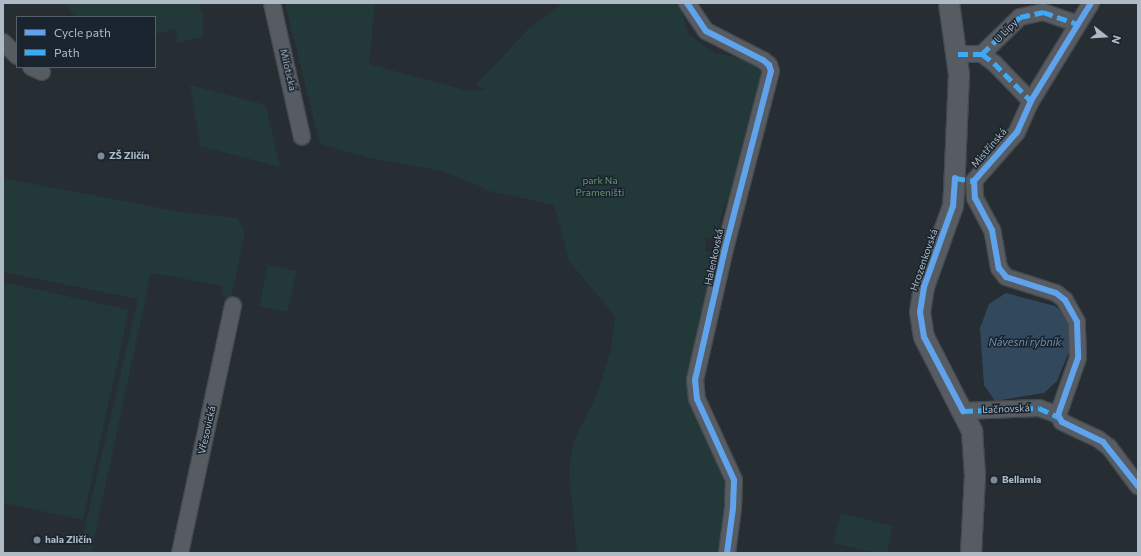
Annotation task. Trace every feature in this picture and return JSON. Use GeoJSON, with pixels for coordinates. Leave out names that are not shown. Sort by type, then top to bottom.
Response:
{"type":"FeatureCollection","features":[{"type":"Feature","properties":{"kind":"street","name":"Milotická"},"geometry":{"type":"LineString","coordinates":[[272,3],[302,137]]}},
{"type":"Feature","properties":{"kind":"street","name":"Halenkovská"},"geometry":{"type":"LineString","coordinates":[[687,3],[706,31],[763,60],[769,65],[771,71],[724,249],[695,380],[697,399],[734,480],[733,508],[727,553]]}},
{"type":"Feature","properties":{"kind":"street","name":"Hrozenkovská"},"geometry":{"type":"LineString","coordinates":[[949,3],[958,54],[953,206],[924,287],[920,312],[924,337],[972,431],[974,453],[971,553]]}},
{"type":"Feature","properties":{"kind":"street","name":"Mistřínská"},"geometry":{"type":"LineString","coordinates":[[1058,415],[1078,358],[1077,322],[1065,300],[1056,293],[1006,276],[999,268],[992,230],[975,198],[974,181],[1017,132],[1031,101],[1091,3]]}},
{"type":"Feature","properties":{"kind":"street","name":"U Lípy"},"geometry":{"type":"LineString","coordinates":[[982,54],[1020,17],[1043,12],[1078,24]]}},
{"type":"Feature","properties":{"kind":"street"},"geometry":{"type":"LineString","coordinates":[[3,42],[16,55]]}},
{"type":"Feature","properties":{"kind":"street"},"geometry":{"type":"LineString","coordinates":[[958,54],[982,54],[994,63],[1031,101]]}},
{"type":"Feature","properties":{"kind":"street","name":"Mistřínská"},"geometry":{"type":"LineString","coordinates":[[955,178],[974,181]]}},
{"type":"Feature","properties":{"kind":"street","name":"Vřesovická"},"geometry":{"type":"LineString","coordinates":[[180,553],[233,306]]}},
{"type":"Feature","properties":{"kind":"street","name":"Lačnovská"},"geometry":{"type":"LineString","coordinates":[[963,411],[1039,408],[1058,415],[1062,422],[1098,439],[1110,447],[1138,486]]}},
{"type":"Feature","properties":{"kind":"green space"},"geometry":{"type":"Polygon","coordinates":[[[65,3],[199,3],[203,15],[203,37],[177,43],[176,29],[156,34],[156,16],[74,16],[65,3]]]}},
{"type":"Feature","properties":{"kind":"green space","name":"park Na Prameništi"},"geometry":{"type":"Polygon","coordinates":[[[285,3],[375,3],[369,64],[469,91],[486,89],[475,86],[529,28],[563,3],[679,3],[689,35],[715,53],[753,60],[765,74],[733,192],[724,206],[715,239],[706,238],[705,251],[712,253],[713,274],[688,369],[688,392],[697,419],[728,485],[720,553],[577,553],[569,472],[573,443],[597,394],[611,350],[615,316],[569,261],[554,205],[485,190],[480,186],[441,171],[365,157],[320,144],[285,3]]]}},
{"type":"Feature","properties":{"kind":"green space"},"geometry":{"type":"Polygon","coordinates":[[[190,85],[266,105],[280,167],[200,146],[190,85]]]}},
{"type":"Feature","properties":{"kind":"green space"},"geometry":{"type":"Polygon","coordinates":[[[3,178],[180,212],[237,218],[245,231],[231,299],[221,297],[223,286],[151,273],[91,553],[79,553],[138,299],[3,272],[3,178]]]}},
{"type":"Feature","properties":{"kind":"green space"},"geometry":{"type":"Polygon","coordinates":[[[268,265],[296,271],[288,312],[259,306],[268,265]]]}},
{"type":"Feature","properties":{"kind":"green space"},"geometry":{"type":"Polygon","coordinates":[[[3,282],[129,310],[83,520],[3,503],[3,282]]]}},
{"type":"Feature","properties":{"kind":"green space"},"geometry":{"type":"Polygon","coordinates":[[[841,513],[893,526],[887,553],[876,553],[833,543],[841,513]]]}},
{"type":"Feature","properties":{"kind":"water","name":"Návesní rybník"},"geometry":{"type":"Polygon","coordinates":[[[1006,293],[1055,306],[1070,319],[1073,342],[1057,381],[1044,393],[995,401],[984,385],[980,328],[989,304],[1006,293]]]}},
{"type":"Feature","properties":{"kind":"marked path"},"geometry":{"type":"LineString","coordinates":[[958,54],[982,54],[1020,17],[1043,12],[1078,24]]}},
{"type":"Feature","properties":{"kind":"marked path"},"geometry":{"type":"LineString","coordinates":[[982,54],[994,63],[1031,101]]}},
{"type":"Feature","properties":{"kind":"marked path"},"geometry":{"type":"LineString","coordinates":[[955,178],[974,181]]}},
{"type":"Feature","properties":{"kind":"marked path"},"geometry":{"type":"LineString","coordinates":[[963,411],[1039,408],[1060,418]]}},
{"type":"Feature","properties":{"kind":"cycle path"},"geometry":{"type":"LineString","coordinates":[[687,3],[706,31],[763,60],[769,65],[771,71],[725,249],[695,380],[697,399],[734,480],[733,508],[727,553]]}},
{"type":"Feature","properties":{"kind":"cycle path"},"geometry":{"type":"LineString","coordinates":[[1091,3],[1031,101],[1017,132],[974,181],[975,198],[992,230],[999,268],[1006,277],[1056,293],[1065,300],[1077,322],[1078,358],[1058,415],[1062,422],[1103,442],[1138,486]]}},
{"type":"Feature","properties":{"kind":"cycle path"},"geometry":{"type":"LineString","coordinates":[[955,178],[953,206],[924,287],[920,312],[924,337],[963,411]]}},
{"type":"Feature","properties":{"kind":"place","name":"ZŠ Zličín"},"geometry":{"type":"Point","coordinates":[101,156]}},
{"type":"Feature","properties":{"kind":"place","name":"Bellamia"},"geometry":{"type":"Point","coordinates":[994,480]}},
{"type":"Feature","properties":{"kind":"place","name":"hala Zličín"},"geometry":{"type":"Point","coordinates":[37,540]}}]}
